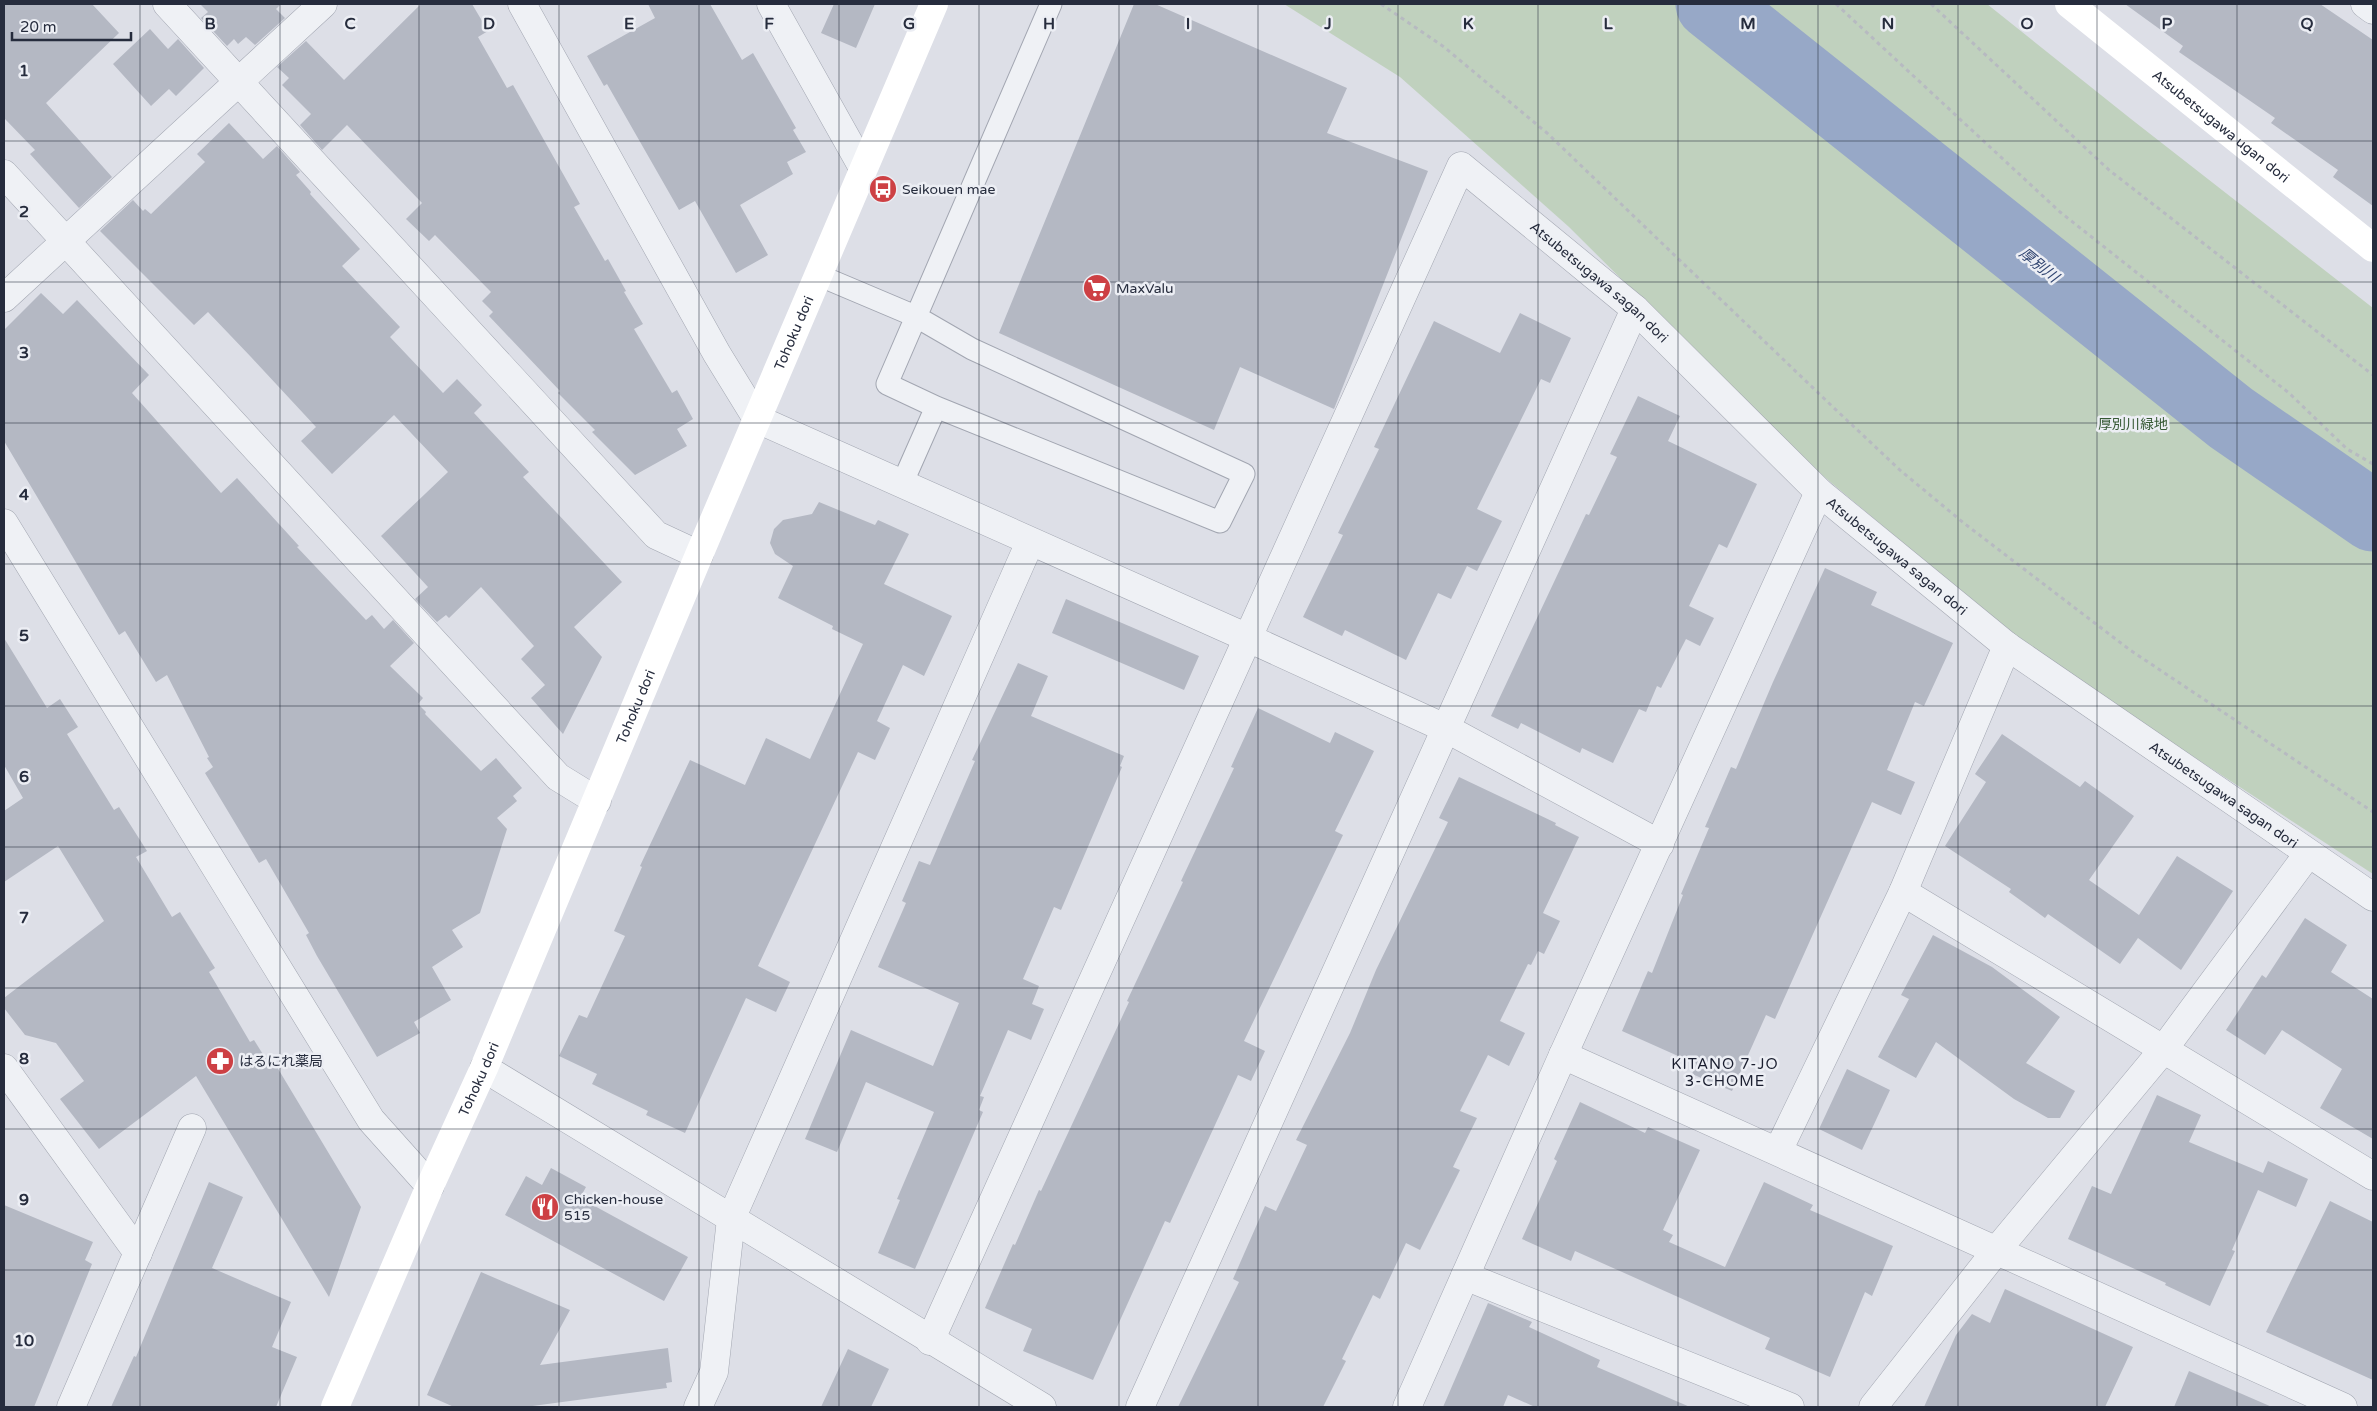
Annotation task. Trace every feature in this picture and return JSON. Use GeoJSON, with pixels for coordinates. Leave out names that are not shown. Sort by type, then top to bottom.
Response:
{"type":"FeatureCollection","features":[{"type":"Feature","properties":{"kind":"street"},"geometry":{"type":"LineString","coordinates":[[167,4],[240,81],[656,535],[699,555]]}},
{"type":"Feature","properties":{"kind":"street"},"geometry":{"type":"LineString","coordinates":[[4,298],[64,240],[324,4]]}},
{"type":"Feature","properties":{"kind":"street"},"geometry":{"type":"LineString","coordinates":[[522,4],[717,354],[757,419],[1447,729],[1660,844]]}},
{"type":"Feature","properties":{"kind":"street"},"geometry":{"type":"LineString","coordinates":[[771,4],[863,168]]}},
{"type":"Feature","properties":{"kind":"street","name":"Tohoku dori"},"geometry":{"type":"LineString","coordinates":[[335,1407],[430,1186],[484,1068],[699,555],[934,4]]}},
{"type":"Feature","properties":{"kind":"street","name":"Atsubetsugawa ugan dori"},"geometry":{"type":"LineString","coordinates":[[2069,4],[2373,248]]}},
{"type":"Feature","properties":{"kind":"street"},"geometry":{"type":"LineString","coordinates":[[2365,4],[2373,10]]}},
{"type":"Feature","properties":{"kind":"street","name":"Atsubetsugawa sagan dori"},"geometry":{"type":"LineString","coordinates":[[1248,638],[1461,166],[1635,309],[1819,492],[2007,646],[2373,897]]}},
{"type":"Feature","properties":{"kind":"street"},"geometry":{"type":"LineString","coordinates":[[4,174],[558,777],[597,801]]}},
{"type":"Feature","properties":{"kind":"street"},"geometry":{"type":"LineString","coordinates":[[1140,1407],[1635,309]]}},
{"type":"Feature","properties":{"kind":"street"},"geometry":{"type":"LineString","coordinates":[[1407,1407],[1563,1055],[1819,492]]}},
{"type":"Feature","properties":{"kind":"street"},"geometry":{"type":"LineString","coordinates":[[4,523],[371,1120],[430,1186]]}},
{"type":"Feature","properties":{"kind":"street"},"geometry":{"type":"LineString","coordinates":[[698,1407],[714,1372],[730,1220],[1030,542]]}},
{"type":"Feature","properties":{"kind":"street"},"geometry":{"type":"LineString","coordinates":[[930,1341],[1248,638]]}},
{"type":"Feature","properties":{"kind":"street"},"geometry":{"type":"LineString","coordinates":[[1778,1151],[1903,892],[2007,646]]}},
{"type":"Feature","properties":{"kind":"street"},"geometry":{"type":"LineString","coordinates":[[1873,1407],[1996,1251],[2163,1050],[2308,854]]}},
{"type":"Feature","properties":{"kind":"street"},"geometry":{"type":"LineString","coordinates":[[1903,892],[2373,1176]]}},
{"type":"Feature","properties":{"kind":"street"},"geometry":{"type":"LineString","coordinates":[[1563,1055],[2343,1407]]}},
{"type":"Feature","properties":{"kind":"street"},"geometry":{"type":"LineString","coordinates":[[4,1068],[138,1253]]}},
{"type":"Feature","properties":{"kind":"street"},"geometry":{"type":"LineString","coordinates":[[484,1068],[730,1220],[1042,1407]]}},
{"type":"Feature","properties":{"kind":"street"},"geometry":{"type":"LineString","coordinates":[[71,1407],[192,1128]]}},
{"type":"Feature","properties":{"kind":"street"},"geometry":{"type":"LineString","coordinates":[[1465,1276],[1790,1407]]}},
{"type":"Feature","properties":{"kind":"lane"},"geometry":{"type":"LineString","coordinates":[[818,275],[915,316],[972,349],[1244,474],[1220,522],[936,407],[887,384],[915,316],[1051,4]]}},
{"type":"Feature","properties":{"kind":"lane"},"geometry":{"type":"LineString","coordinates":[[902,484],[936,407]]}},
{"type":"Feature","properties":{"kind":"path"},"geometry":{"type":"LineString","coordinates":[[1381,4],[1444,48],[1547,133],[1827,402],[1901,471],[1965,524],[2130,650],[2373,812]]}},
{"type":"Feature","properties":{"kind":"path"},"geometry":{"type":"LineString","coordinates":[[1836,4],[2060,212],[2289,393],[2347,448],[2373,464]]}},
{"type":"Feature","properties":{"kind":"path"},"geometry":{"type":"LineString","coordinates":[[1931,4],[2110,170],[2373,375]]}},
{"type":"Feature","properties":{"kind":"green space","name":"厚別川緑地"},"geometry":{"type":"Polygon","coordinates":[[[1284,4],[1987,4],[2373,308],[2373,874],[2033,652],[1797,454],[1569,227],[1400,77],[1284,4]]]}},
{"type":"Feature","properties":{"kind":"building"},"geometry":{"type":"Polygon","coordinates":[[[4,4],[92,4],[119,33],[46,103],[112,177],[79,208],[30,154],[35,150],[4,118],[4,4]]]}},
{"type":"Feature","properties":{"kind":"building"},"geometry":{"type":"Polygon","coordinates":[[[200,4],[281,4],[276,9],[285,18],[255,45],[246,37],[238,44],[234,39],[227,46],[201,18],[208,12],[200,4]]]}},
{"type":"Feature","properties":{"kind":"building"},"geometry":{"type":"Polygon","coordinates":[[[421,4],[472,4],[488,31],[478,37],[507,88],[513,85],[580,204],[574,207],[605,261],[608,259],[626,291],[624,292],[643,324],[634,329],[672,393],[677,390],[693,419],[677,429],[687,446],[635,475],[592,432],[595,430],[558,393],[560,391],[489,316],[493,312],[482,301],[491,292],[435,235],[429,241],[406,219],[422,203],[347,125],[322,150],[300,125],[311,114],[282,85],[289,78],[277,67],[306,41],[344,80],[421,4]]]}},
{"type":"Feature","properties":{"kind":"building"},"geometry":{"type":"Polygon","coordinates":[[[648,4],[710,4],[742,60],[753,53],[796,128],[793,130],[806,152],[787,162],[793,174],[740,205],[768,255],[736,273],[695,201],[679,210],[607,84],[604,86],[587,56],[655,18],[648,4]]]}},
{"type":"Feature","properties":{"kind":"building"},"geometry":{"type":"Polygon","coordinates":[[[834,4],[875,4],[856,48],[821,33],[834,4]]]}},
{"type":"Feature","properties":{"kind":"building"},"geometry":{"type":"Polygon","coordinates":[[[1134,4],[1155,4],[1347,88],[1327,133],[1428,171],[1334,409],[1240,367],[1214,430],[999,333],[1134,4]]]}},
{"type":"Feature","properties":{"kind":"building"},"geometry":{"type":"Polygon","coordinates":[[[2125,4],[2320,4],[2373,40],[2373,206],[2333,177],[2338,170],[2271,123],[2275,118],[2179,52],[2183,46],[2125,4]]]}},
{"type":"Feature","properties":{"kind":"building"},"geometry":{"type":"Polygon","coordinates":[[[150,29],[168,49],[178,39],[204,68],[176,96],[169,89],[151,106],[113,64],[150,29]]]}},
{"type":"Feature","properties":{"kind":"building"},"geometry":{"type":"Polygon","coordinates":[[[229,123],[263,159],[277,146],[300,172],[296,175],[311,192],[310,194],[360,249],[342,266],[400,327],[390,337],[443,393],[457,379],[482,405],[474,413],[529,472],[523,477],[622,582],[574,627],[602,657],[563,734],[531,698],[545,685],[521,659],[534,646],[481,587],[449,618],[446,615],[437,622],[415,599],[428,587],[381,536],[448,472],[394,415],[332,474],[301,441],[316,427],[251,357],[208,312],[194,325],[100,231],[133,200],[143,211],[145,209],[151,214],[205,162],[197,154],[229,123]]]}},
{"type":"Feature","properties":{"kind":"building"},"geometry":{"type":"Polygon","coordinates":[[[41,293],[63,314],[77,300],[149,375],[132,393],[221,493],[237,478],[299,546],[297,547],[366,620],[372,615],[384,629],[393,620],[414,643],[390,666],[423,698],[418,704],[426,712],[425,714],[481,771],[496,758],[522,788],[513,796],[517,801],[497,818],[507,829],[480,913],[452,930],[463,947],[432,967],[451,1000],[414,1022],[420,1033],[377,1057],[317,956],[306,935],[309,933],[266,859],[259,863],[205,773],[213,767],[167,675],[156,682],[125,631],[119,635],[4,441],[4,330],[41,293]]]}},
{"type":"Feature","properties":{"kind":"building"},"geometry":{"type":"Polygon","coordinates":[[[1520,313],[1571,338],[1550,383],[1541,379],[1477,509],[1502,521],[1477,571],[1467,566],[1451,599],[1438,593],[1406,660],[1345,630],[1342,636],[1303,617],[1343,535],[1338,533],[1379,449],[1374,447],[1434,321],[1500,353],[1520,313]]]}},
{"type":"Feature","properties":{"kind":"building"},"geometry":{"type":"Polygon","coordinates":[[[1638,396],[1680,416],[1668,441],[1757,484],[1727,548],[1719,544],[1689,606],[1714,618],[1700,646],[1686,639],[1661,688],[1657,686],[1646,712],[1639,709],[1613,763],[1582,748],[1580,753],[1521,723],[1518,729],[1491,716],[1586,514],[1589,515],[1617,457],[1610,454],[1638,396]]]}},
{"type":"Feature","properties":{"kind":"building"},"geometry":{"type":"Polygon","coordinates":[[[819,502],[875,525],[878,520],[909,534],[884,584],[952,616],[924,676],[903,665],[877,721],[890,728],[875,760],[858,752],[758,966],[790,982],[776,1012],[746,998],[685,1133],[646,1115],[648,1111],[592,1084],[597,1074],[559,1056],[579,1015],[587,1018],[625,936],[614,931],[642,867],[640,866],[690,760],[745,785],[766,738],[810,759],[863,644],[832,629],[833,626],[778,598],[793,566],[775,554],[770,543],[774,529],[783,520],[812,514],[819,502]]]}},
{"type":"Feature","properties":{"kind":"building"},"geometry":{"type":"Polygon","coordinates":[[[1825,568],[1877,592],[1871,605],[1953,643],[1924,706],[1915,702],[1887,770],[1915,782],[1901,815],[1872,802],[1775,1019],[1766,1015],[1732,1091],[1692,1074],[1696,1064],[1622,1031],[1648,971],[1652,973],[1683,895],[1681,894],[1709,828],[1705,827],[1731,767],[1736,769],[1825,568]]]}},
{"type":"Feature","properties":{"kind":"building"},"geometry":{"type":"Polygon","coordinates":[[[1066,599],[1199,656],[1184,690],[1052,633],[1066,599]]]}},
{"type":"Feature","properties":{"kind":"building"},"geometry":{"type":"Polygon","coordinates":[[[4,638],[47,708],[60,699],[78,727],[67,734],[114,810],[119,807],[147,851],[136,857],[172,917],[180,912],[215,968],[209,972],[250,1042],[254,1040],[269,1064],[274,1062],[361,1207],[329,1297],[196,1076],[99,1149],[60,1099],[84,1081],[56,1043],[25,1035],[4,1008],[4,998],[104,921],[58,846],[4,882],[4,811],[23,798],[4,765],[4,638]]]}},
{"type":"Feature","properties":{"kind":"building"},"geometry":{"type":"Polygon","coordinates":[[[1018,663],[1048,676],[1031,716],[1124,756],[1120,766],[1122,767],[1061,910],[1054,907],[1023,979],[1039,986],[1032,1004],[1044,1009],[1031,1040],[1008,1030],[980,1096],[984,1097],[979,1110],[983,1112],[915,1269],[878,1253],[900,1200],[897,1199],[934,1112],[866,1082],[837,1152],[805,1139],[851,1030],[933,1066],[959,1003],[878,967],[906,903],[902,901],[919,861],[930,865],[975,761],[972,760],[1018,663]]]}},
{"type":"Feature","properties":{"kind":"building"},"geometry":{"type":"Polygon","coordinates":[[[1258,708],[1330,743],[1335,732],[1374,751],[1335,831],[1343,835],[1244,1041],[1265,1051],[1251,1081],[1238,1075],[1170,1223],[1165,1221],[1093,1380],[1023,1351],[1032,1329],[985,1308],[1013,1244],[1015,1245],[1039,1190],[1041,1191],[1129,1002],[1127,1001],[1234,768],[1231,767],[1258,708]]]}},
{"type":"Feature","properties":{"kind":"building"},"geometry":{"type":"Polygon","coordinates":[[[2002,734],[2080,787],[2085,781],[2134,816],[2089,880],[2139,915],[2177,856],[2233,891],[2181,970],[2138,938],[2120,964],[2048,914],[2045,918],[2009,892],[2011,889],[1945,846],[1986,782],[1975,774],[2002,734]]]}},
{"type":"Feature","properties":{"kind":"building"},"geometry":{"type":"Polygon","coordinates":[[[1459,777],[1556,823],[1555,825],[1579,837],[1543,913],[1560,921],[1544,954],[1538,951],[1531,965],[1528,964],[1500,1021],[1525,1033],[1509,1066],[1488,1055],[1460,1111],[1477,1118],[1453,1167],[1460,1170],[1420,1250],[1406,1243],[1380,1299],[1373,1295],[1342,1359],[1346,1361],[1323,1407],[1178,1407],[1239,1282],[1233,1279],[1265,1206],[1276,1211],[1307,1145],[1296,1140],[1350,1033],[1376,970],[1448,822],[1439,818],[1459,777]]]}},
{"type":"Feature","properties":{"kind":"building"},"geometry":{"type":"Polygon","coordinates":[[[2305,918],[2347,945],[2331,972],[2373,999],[2373,1139],[2320,1108],[2342,1069],[2282,1030],[2265,1055],[2226,1030],[2262,975],[2266,978],[2305,918]]]}},
{"type":"Feature","properties":{"kind":"building"},"geometry":{"type":"Polygon","coordinates":[[[1933,935],[1992,967],[2060,1017],[2026,1063],[2075,1091],[2060,1118],[2048,1118],[2014,1099],[1936,1042],[1916,1078],[1878,1057],[1909,999],[1901,995],[1933,935]]]}},
{"type":"Feature","properties":{"kind":"building"},"geometry":{"type":"Polygon","coordinates":[[[1847,1069],[1890,1090],[1862,1150],[1819,1129],[1847,1069]]]}},
{"type":"Feature","properties":{"kind":"building"},"geometry":{"type":"Polygon","coordinates":[[[2157,1095],[2201,1115],[2189,1142],[2263,1173],[2268,1161],[2308,1179],[2296,1207],[2258,1190],[2232,1250],[2235,1251],[2210,1306],[2165,1285],[2166,1283],[2068,1239],[2092,1186],[2111,1194],[2157,1095]]]}},
{"type":"Feature","properties":{"kind":"building"},"geometry":{"type":"Polygon","coordinates":[[[1580,1102],[1645,1133],[1648,1127],[1700,1150],[1663,1230],[1673,1235],[1669,1242],[1725,1267],[1764,1182],[1813,1205],[1810,1210],[1893,1246],[1872,1296],[1865,1292],[1830,1377],[1765,1349],[1770,1338],[1575,1251],[1571,1261],[1522,1239],[1557,1161],[1554,1159],[1580,1102]]]}},
{"type":"Feature","properties":{"kind":"building"},"geometry":{"type":"Polygon","coordinates":[[[551,1168],[586,1187],[580,1198],[688,1257],[664,1301],[505,1215],[526,1176],[542,1185],[551,1168]]]}},
{"type":"Feature","properties":{"kind":"building"},"geometry":{"type":"Polygon","coordinates":[[[209,1182],[243,1197],[212,1268],[291,1302],[272,1347],[297,1357],[276,1407],[111,1407],[134,1356],[136,1357],[209,1182]]]}},
{"type":"Feature","properties":{"kind":"building"},"geometry":{"type":"Polygon","coordinates":[[[2330,1201],[2373,1222],[2373,1380],[2266,1332],[2330,1201]]]}},
{"type":"Feature","properties":{"kind":"building"},"geometry":{"type":"Polygon","coordinates":[[[4,1205],[93,1242],[85,1260],[92,1264],[34,1407],[4,1407],[4,1205]]]}},
{"type":"Feature","properties":{"kind":"building"},"geometry":{"type":"Polygon","coordinates":[[[481,1272],[570,1310],[540,1365],[668,1348],[672,1382],[666,1383],[667,1388],[525,1407],[454,1407],[427,1395],[481,1272]]]}},
{"type":"Feature","properties":{"kind":"building"},"geometry":{"type":"Polygon","coordinates":[[[2005,1289],[2133,1347],[2105,1407],[1924,1407],[1956,1335],[1972,1314],[1990,1323],[2005,1289]]]}},
{"type":"Feature","properties":{"kind":"building"},"geometry":{"type":"Polygon","coordinates":[[[1488,1303],[1532,1322],[1529,1327],[1600,1360],[1597,1367],[1690,1407],[1535,1407],[1508,1395],[1503,1407],[1443,1407],[1488,1303]]]}},
{"type":"Feature","properties":{"kind":"building"},"geometry":{"type":"Polygon","coordinates":[[[848,1349],[889,1369],[871,1407],[821,1407],[848,1349]]]}},
{"type":"Feature","properties":{"kind":"building"},"geometry":{"type":"Polygon","coordinates":[[[2189,1371],[2272,1407],[2174,1407],[2189,1371]]]}},
{"type":"Feature","properties":{"kind":"waterway","name":"厚別川"},"geometry":{"type":"LineString","coordinates":[[1711,4],[2231,418],[2373,516]]}},
{"type":"Feature","properties":{"kind":"place","name":"Seikouen mae"},"geometry":{"type":"Point","coordinates":[883,189]}},
{"type":"Feature","properties":{"kind":"place","name":"MaxValu"},"geometry":{"type":"Point","coordinates":[1097,288]}},
{"type":"Feature","properties":{"kind":"place","name":"はるにれ薬局"},"geometry":{"type":"Point","coordinates":[220,1061]}},
{"type":"Feature","properties":{"kind":"place","name":"Chicken-house 515"},"geometry":{"type":"Point","coordinates":[545,1207]}},
{"type":"Feature","properties":{"kind":"district","name":"KITANO 7-JO 3-CHOME"},"geometry":{"type":"Point","coordinates":[1725,1072]}}]}
